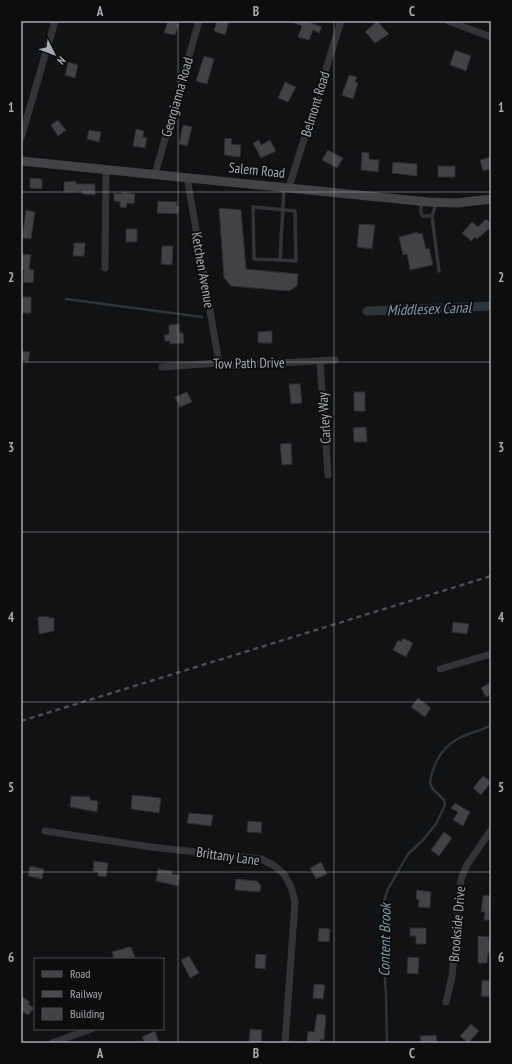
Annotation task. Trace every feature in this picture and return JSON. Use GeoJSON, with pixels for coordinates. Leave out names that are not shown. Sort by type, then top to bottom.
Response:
{"type":"FeatureCollection","features":[{"type":"Feature","properties":{"kind":"main road","name":"Salem Road"},"geometry":{"type":"LineString","coordinates":[[21,161],[421,201],[467,202],[491,199]]}},
{"type":"Feature","properties":{"kind":"street"},"geometry":{"type":"LineString","coordinates":[[21,138],[55,21]]}},
{"type":"Feature","properties":{"kind":"street","name":"Georgianna Road"},"geometry":{"type":"LineString","coordinates":[[155,174],[199,21]]}},
{"type":"Feature","properties":{"kind":"street","name":"Belmont Road"},"geometry":{"type":"LineString","coordinates":[[286,187],[341,21]]}},
{"type":"Feature","properties":{"kind":"street"},"geometry":{"type":"LineString","coordinates":[[448,21],[491,37]]}},
{"type":"Feature","properties":{"kind":"street"},"geometry":{"type":"LineString","coordinates":[[105,268],[106,169]]}},
{"type":"Feature","properties":{"kind":"street","name":"Ketchen Avenue"},"geometry":{"type":"LineString","coordinates":[[187,177],[219,363]]}},
{"type":"Feature","properties":{"kind":"street","name":"Tow Path Drive"},"geometry":{"type":"LineString","coordinates":[[162,367],[219,363],[223,366],[335,360]]}},
{"type":"Feature","properties":{"kind":"street","name":"Carley Way"},"geometry":{"type":"LineString","coordinates":[[320,361],[328,475]]}},
{"type":"Feature","properties":{"kind":"street"},"geometry":{"type":"LineString","coordinates":[[440,669],[491,654]]}},
{"type":"Feature","properties":{"kind":"street","name":"Brookside Drive"},"geometry":{"type":"LineString","coordinates":[[446,1002],[452,976],[461,879],[467,865],[491,830]]}},
{"type":"Feature","properties":{"kind":"street","name":"Brittany Lane"},"geometry":{"type":"LineString","coordinates":[[45,831],[151,847],[261,859],[278,869],[288,880],[295,902],[285,1043]]}},
{"type":"Feature","properties":{"kind":"street"},"geometry":{"type":"LineString","coordinates":[[52,1043],[88,1030]]}},
{"type":"Feature","properties":{"kind":"lane"},"geometry":{"type":"LineString","coordinates":[[280,260],[282,210],[286,187]]}},
{"type":"Feature","properties":{"kind":"lane"},"geometry":{"type":"LineString","coordinates":[[421,201],[421,213],[423,216],[432,216]]}},
{"type":"Feature","properties":{"kind":"lane"},"geometry":{"type":"LineString","coordinates":[[436,202],[432,216],[439,271]]}},
{"type":"Feature","properties":{"kind":"lane"},"geometry":{"type":"LineString","coordinates":[[253,207],[295,211],[296,261],[280,260],[254,259],[253,207]]}},
{"type":"Feature","properties":{"kind":"building"},"geometry":{"type":"Polygon","coordinates":[[[168,21],[177,21],[176,23],[179,24],[175,35],[164,33],[168,21]]]}},
{"type":"Feature","properties":{"kind":"building"},"geometry":{"type":"Polygon","coordinates":[[[217,21],[229,21],[225,35],[214,31],[217,21]]]}},
{"type":"Feature","properties":{"kind":"building"},"geometry":{"type":"Polygon","coordinates":[[[290,21],[306,21],[322,27],[319,33],[313,30],[309,40],[298,37],[302,26],[290,21]]]}},
{"type":"Feature","properties":{"kind":"building"},"geometry":{"type":"Polygon","coordinates":[[[377,21],[389,34],[375,43],[365,32],[377,21]]]}},
{"type":"Feature","properties":{"kind":"building"},"geometry":{"type":"Polygon","coordinates":[[[455,50],[471,56],[466,71],[450,65],[455,50]]]}},
{"type":"Feature","properties":{"kind":"building"},"geometry":{"type":"Polygon","coordinates":[[[204,56],[214,59],[207,84],[196,81],[204,56]]]}},
{"type":"Feature","properties":{"kind":"building"},"geometry":{"type":"Polygon","coordinates":[[[68,62],[78,65],[75,78],[65,75],[68,62]]]}},
{"type":"Feature","properties":{"kind":"building"},"geometry":{"type":"Polygon","coordinates":[[[349,75],[357,77],[355,82],[358,83],[353,99],[342,95],[349,75]]]}},
{"type":"Feature","properties":{"kind":"building"},"geometry":{"type":"Polygon","coordinates":[[[285,82],[296,87],[288,102],[278,98],[285,82]]]}},
{"type":"Feature","properties":{"kind":"building"},"geometry":{"type":"Polygon","coordinates":[[[58,120],[66,130],[58,136],[51,125],[58,120]]]}},
{"type":"Feature","properties":{"kind":"building"},"geometry":{"type":"Polygon","coordinates":[[[183,125],[192,127],[187,146],[179,144],[183,125]]]}},
{"type":"Feature","properties":{"kind":"building"},"geometry":{"type":"Polygon","coordinates":[[[136,129],[144,131],[143,137],[147,138],[145,148],[133,146],[136,129]]]}},
{"type":"Feature","properties":{"kind":"building"},"geometry":{"type":"Polygon","coordinates":[[[89,130],[101,132],[99,142],[87,139],[89,130]]]}},
{"type":"Feature","properties":{"kind":"building"},"geometry":{"type":"Polygon","coordinates":[[[225,138],[232,139],[231,144],[241,145],[240,157],[224,155],[225,138]]]}},
{"type":"Feature","properties":{"kind":"building"},"geometry":{"type":"Polygon","coordinates":[[[259,140],[261,145],[270,140],[276,151],[261,158],[253,143],[259,140]]]}},
{"type":"Feature","properties":{"kind":"building"},"geometry":{"type":"Polygon","coordinates":[[[328,150],[343,158],[337,168],[322,160],[328,150]]]}},
{"type":"Feature","properties":{"kind":"building"},"geometry":{"type":"Polygon","coordinates":[[[362,152],[369,153],[369,159],[379,160],[378,172],[361,170],[362,152]]]}},
{"type":"Feature","properties":{"kind":"building"},"geometry":{"type":"Polygon","coordinates":[[[491,157],[491,169],[483,171],[480,160],[491,157]]]}},
{"type":"Feature","properties":{"kind":"building"},"geometry":{"type":"Polygon","coordinates":[[[393,162],[417,164],[417,176],[392,173],[393,162]]]}},
{"type":"Feature","properties":{"kind":"building"},"geometry":{"type":"Polygon","coordinates":[[[438,166],[455,166],[455,177],[438,177],[438,166]]]}},
{"type":"Feature","properties":{"kind":"building"},"geometry":{"type":"Polygon","coordinates":[[[30,178],[42,179],[42,189],[30,188],[30,178]]]}},
{"type":"Feature","properties":{"kind":"building"},"geometry":{"type":"Polygon","coordinates":[[[76,181],[76,184],[95,184],[95,195],[82,194],[82,191],[64,192],[64,182],[76,181]]]}},
{"type":"Feature","properties":{"kind":"building"},"geometry":{"type":"Polygon","coordinates":[[[122,192],[135,194],[134,204],[127,203],[126,208],[120,207],[120,202],[114,201],[114,193],[121,194],[122,192]]]}},
{"type":"Feature","properties":{"kind":"building"},"geometry":{"type":"Polygon","coordinates":[[[158,201],[177,202],[176,206],[179,206],[178,214],[157,213],[158,201]]]}},
{"type":"Feature","properties":{"kind":"building"},"geometry":{"type":"Polygon","coordinates":[[[219,208],[241,210],[246,269],[298,274],[297,286],[289,291],[231,286],[224,278],[219,208]]]}},
{"type":"Feature","properties":{"kind":"building"},"geometry":{"type":"Polygon","coordinates":[[[26,210],[35,212],[31,239],[22,238],[26,210]]]}},
{"type":"Feature","properties":{"kind":"building"},"geometry":{"type":"Polygon","coordinates":[[[486,219],[491,224],[491,227],[477,239],[475,237],[471,241],[462,233],[472,222],[478,227],[486,219]]]}},
{"type":"Feature","properties":{"kind":"building"},"geometry":{"type":"Polygon","coordinates":[[[359,224],[375,225],[372,249],[357,247],[359,224]]]}},
{"type":"Feature","properties":{"kind":"building"},"geometry":{"type":"Polygon","coordinates":[[[126,229],[137,229],[137,242],[126,242],[126,229]]]}},
{"type":"Feature","properties":{"kind":"building"},"geometry":{"type":"Polygon","coordinates":[[[418,232],[418,234],[422,233],[426,249],[429,248],[433,265],[410,270],[407,254],[403,255],[399,237],[418,232]]]}},
{"type":"Feature","properties":{"kind":"building"},"geometry":{"type":"Polygon","coordinates":[[[74,243],[85,243],[84,256],[73,256],[74,243]]]}},
{"type":"Feature","properties":{"kind":"building"},"geometry":{"type":"Polygon","coordinates":[[[162,246],[173,246],[172,265],[161,264],[162,246]]]}},
{"type":"Feature","properties":{"kind":"building"},"geometry":{"type":"Polygon","coordinates":[[[21,254],[31,255],[29,269],[34,270],[33,283],[23,282],[24,270],[21,270],[21,254]]]}},
{"type":"Feature","properties":{"kind":"building"},"geometry":{"type":"Polygon","coordinates":[[[21,297],[31,297],[31,313],[21,313],[21,297]]]}},
{"type":"Feature","properties":{"kind":"building"},"geometry":{"type":"Polygon","coordinates":[[[179,324],[180,333],[183,333],[184,343],[170,344],[170,341],[165,341],[164,335],[169,334],[169,325],[179,324]]]}},
{"type":"Feature","properties":{"kind":"building"},"geometry":{"type":"Polygon","coordinates":[[[272,331],[272,343],[258,343],[258,332],[272,331]]]}},
{"type":"Feature","properties":{"kind":"building"},"geometry":{"type":"Polygon","coordinates":[[[21,351],[30,352],[28,362],[21,360],[21,351]]]}},
{"type":"Feature","properties":{"kind":"building"},"geometry":{"type":"Polygon","coordinates":[[[289,384],[300,384],[302,403],[291,404],[289,384]]]}},
{"type":"Feature","properties":{"kind":"building"},"geometry":{"type":"Polygon","coordinates":[[[187,392],[192,402],[180,407],[175,397],[187,392]]]}},
{"type":"Feature","properties":{"kind":"building"},"geometry":{"type":"Polygon","coordinates":[[[354,392],[365,392],[365,411],[354,411],[354,392]]]}},
{"type":"Feature","properties":{"kind":"building"},"geometry":{"type":"Polygon","coordinates":[[[366,427],[367,442],[354,442],[353,428],[366,427]]]}},
{"type":"Feature","properties":{"kind":"building"},"geometry":{"type":"Polygon","coordinates":[[[291,443],[292,464],[282,465],[280,444],[291,443]]]}},
{"type":"Feature","properties":{"kind":"building"},"geometry":{"type":"Polygon","coordinates":[[[48,616],[48,618],[54,618],[54,631],[39,634],[38,617],[48,616]]]}},
{"type":"Feature","properties":{"kind":"building"},"geometry":{"type":"Polygon","coordinates":[[[453,622],[469,624],[467,634],[452,632],[453,622]]]}},
{"type":"Feature","properties":{"kind":"building"},"geometry":{"type":"Polygon","coordinates":[[[403,638],[413,643],[406,657],[393,650],[398,640],[401,642],[403,638]]]}},
{"type":"Feature","properties":{"kind":"building"},"geometry":{"type":"Polygon","coordinates":[[[491,682],[491,694],[486,697],[481,688],[491,682]]]}},
{"type":"Feature","properties":{"kind":"building"},"geometry":{"type":"Polygon","coordinates":[[[418,698],[431,708],[425,717],[411,707],[418,698]]]}},
{"type":"Feature","properties":{"kind":"building"},"geometry":{"type":"Polygon","coordinates":[[[483,776],[491,782],[481,795],[473,788],[483,776]]]}},
{"type":"Feature","properties":{"kind":"building"},"geometry":{"type":"Polygon","coordinates":[[[132,795],[161,798],[159,813],[131,809],[132,795]]]}},
{"type":"Feature","properties":{"kind":"building"},"geometry":{"type":"Polygon","coordinates":[[[71,796],[90,797],[90,800],[98,801],[97,812],[70,807],[71,796]]]}},
{"type":"Feature","properties":{"kind":"building"},"geometry":{"type":"Polygon","coordinates":[[[455,803],[470,812],[463,826],[453,820],[458,812],[451,808],[455,803]]]}},
{"type":"Feature","properties":{"kind":"building"},"geometry":{"type":"Polygon","coordinates":[[[189,813],[213,815],[211,826],[187,823],[189,813]]]}},
{"type":"Feature","properties":{"kind":"building"},"geometry":{"type":"Polygon","coordinates":[[[248,821],[262,822],[261,833],[247,832],[248,821]]]}},
{"type":"Feature","properties":{"kind":"building"},"geometry":{"type":"Polygon","coordinates":[[[444,832],[452,838],[439,856],[431,850],[444,832]]]}},
{"type":"Feature","properties":{"kind":"building"},"geometry":{"type":"Polygon","coordinates":[[[94,861],[108,863],[106,877],[98,876],[98,872],[93,871],[94,861]]]}},
{"type":"Feature","properties":{"kind":"building"},"geometry":{"type":"Polygon","coordinates":[[[321,862],[327,874],[316,879],[310,868],[321,862]]]}},
{"type":"Feature","properties":{"kind":"building"},"geometry":{"type":"Polygon","coordinates":[[[30,866],[44,869],[42,879],[28,876],[30,866]]]}},
{"type":"Feature","properties":{"kind":"building"},"geometry":{"type":"Polygon","coordinates":[[[158,869],[172,871],[172,874],[180,875],[178,886],[156,881],[158,869]]]}},
{"type":"Feature","properties":{"kind":"building"},"geometry":{"type":"Polygon","coordinates":[[[236,879],[257,881],[261,886],[260,892],[235,890],[236,879]]]}},
{"type":"Feature","properties":{"kind":"building"},"geometry":{"type":"Polygon","coordinates":[[[417,890],[431,892],[430,908],[418,907],[419,900],[416,899],[417,890]]]}},
{"type":"Feature","properties":{"kind":"building"},"geometry":{"type":"Polygon","coordinates":[[[483,896],[491,896],[491,920],[484,920],[485,912],[481,912],[483,896]]]}},
{"type":"Feature","properties":{"kind":"building"},"geometry":{"type":"Polygon","coordinates":[[[319,928],[330,929],[329,942],[318,941],[319,928]]]}},
{"type":"Feature","properties":{"kind":"building"},"geometry":{"type":"Polygon","coordinates":[[[410,928],[426,928],[426,944],[416,944],[416,936],[410,936],[410,928]]]}},
{"type":"Feature","properties":{"kind":"building"},"geometry":{"type":"Polygon","coordinates":[[[478,936],[489,937],[489,941],[491,941],[491,953],[488,953],[487,963],[478,963],[478,936]]]}},
{"type":"Feature","properties":{"kind":"building"},"geometry":{"type":"Polygon","coordinates":[[[131,947],[135,957],[114,958],[112,952],[131,947]]]}},
{"type":"Feature","properties":{"kind":"building"},"geometry":{"type":"Polygon","coordinates":[[[256,954],[266,955],[265,969],[255,968],[256,954]]]}},
{"type":"Feature","properties":{"kind":"building"},"geometry":{"type":"Polygon","coordinates":[[[189,956],[199,973],[190,978],[181,960],[189,956]]]}},
{"type":"Feature","properties":{"kind":"building"},"geometry":{"type":"Polygon","coordinates":[[[408,957],[419,958],[418,974],[407,973],[408,957]]]}},
{"type":"Feature","properties":{"kind":"building"},"geometry":{"type":"Polygon","coordinates":[[[482,980],[491,981],[491,997],[481,996],[482,980]]]}},
{"type":"Feature","properties":{"kind":"building"},"geometry":{"type":"Polygon","coordinates":[[[314,984],[325,985],[323,999],[313,998],[314,984]]]}},
{"type":"Feature","properties":{"kind":"building"},"geometry":{"type":"Polygon","coordinates":[[[21,996],[30,1002],[28,1004],[34,1008],[28,1015],[23,1012],[21,1016],[21,996]]]}},
{"type":"Feature","properties":{"kind":"building"},"geometry":{"type":"Polygon","coordinates":[[[317,1014],[326,1015],[324,1040],[320,1039],[320,1043],[307,1043],[308,1031],[314,1032],[317,1014]]]}},
{"type":"Feature","properties":{"kind":"building"},"geometry":{"type":"Polygon","coordinates":[[[471,1024],[479,1031],[468,1043],[460,1036],[471,1024]]]}},
{"type":"Feature","properties":{"kind":"building"},"geometry":{"type":"Polygon","coordinates":[[[250,1029],[262,1030],[261,1043],[249,1042],[250,1029]]]}},
{"type":"Feature","properties":{"kind":"building"},"geometry":{"type":"Polygon","coordinates":[[[155,1031],[159,1043],[145,1043],[142,1037],[155,1031]]]}},
{"type":"Feature","properties":{"kind":"building"},"geometry":{"type":"Polygon","coordinates":[[[436,1035],[437,1043],[421,1043],[420,1036],[436,1035]]]}},
{"type":"Feature","properties":{"kind":"waterway"},"geometry":{"type":"LineString","coordinates":[[66,299],[202,317]]}},
{"type":"Feature","properties":{"kind":"waterway","name":"Middlesex Canal"},"geometry":{"type":"LineString","coordinates":[[367,311],[491,306]]}},
{"type":"Feature","properties":{"kind":"waterway","name":"Content Brook"},"geometry":{"type":"LineString","coordinates":[[387,1043],[383,948],[384,901],[388,889],[408,854],[423,840],[436,824],[445,805],[444,800],[432,788],[430,782],[433,769],[439,757],[448,746],[459,738],[491,725]]}},
{"type":"Feature","properties":{"kind":"railway"},"geometry":{"type":"LineString","coordinates":[[21,721],[491,576]]}}]}
